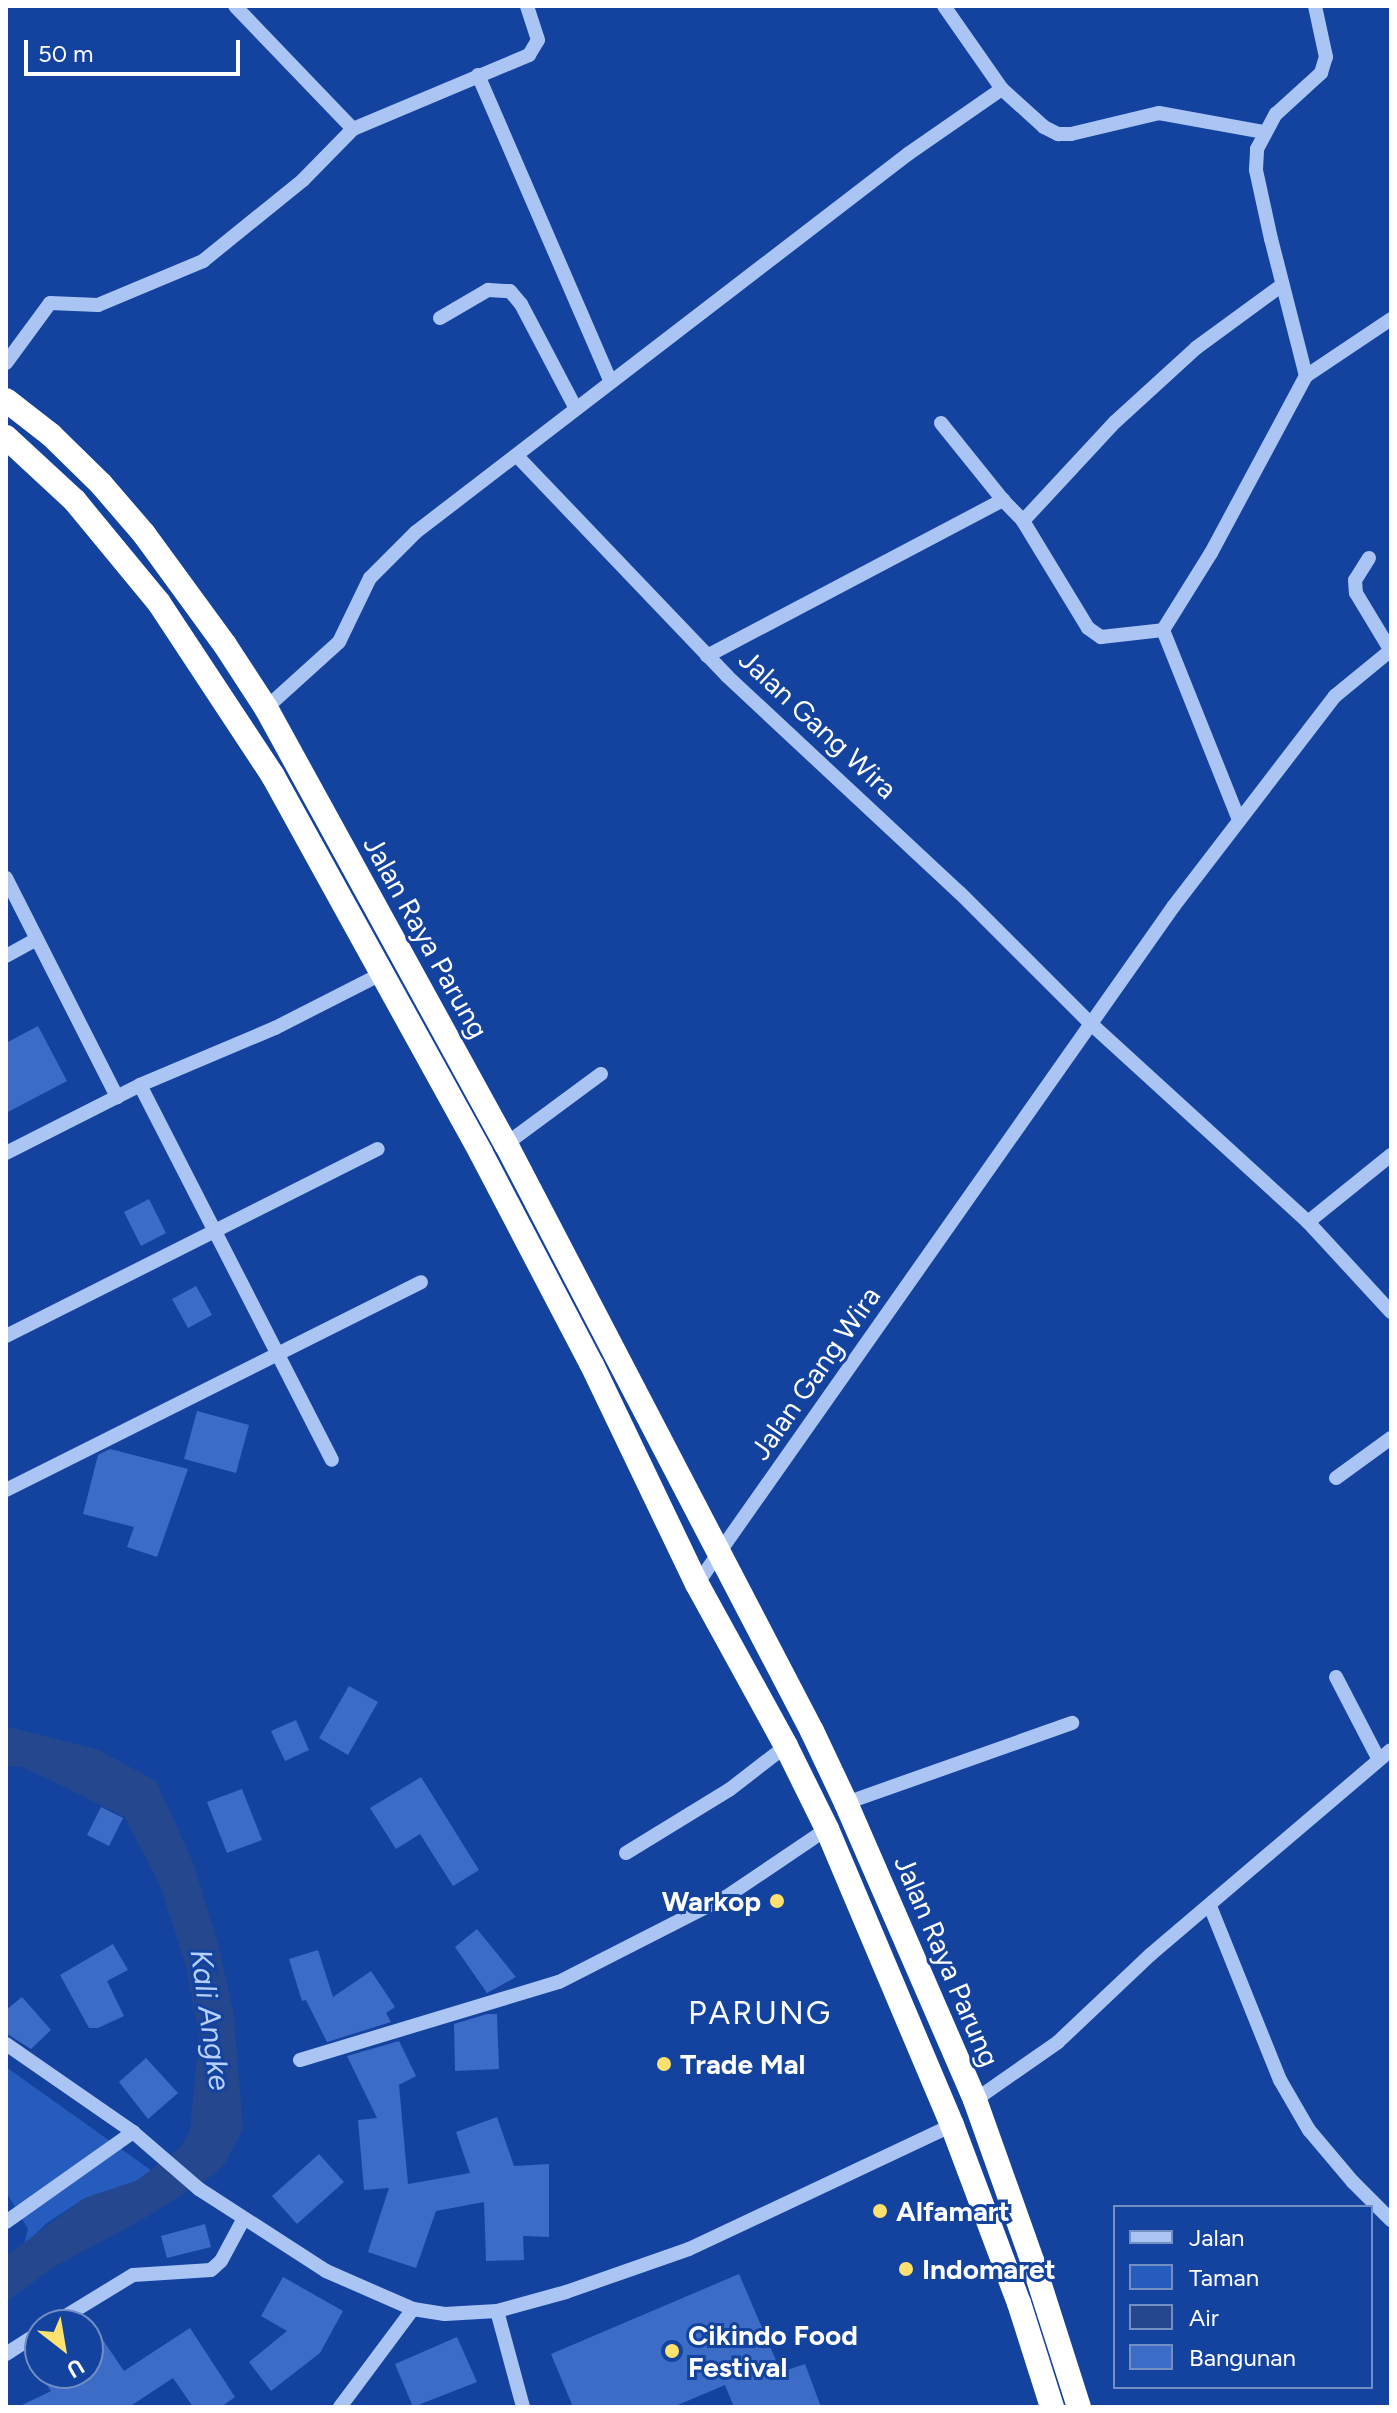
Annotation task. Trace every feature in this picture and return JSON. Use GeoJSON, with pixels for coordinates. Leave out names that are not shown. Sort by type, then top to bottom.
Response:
{"type":"FeatureCollection","features":[{"type":"Feature","properties":{"kind":"highway","name":"Jalan Raya Parung"},"geometry":{"type":"LineString","coordinates":[[6,400],[51,435],[101,484],[153,546],[225,645],[266,708],[506,1144],[846,1803],[975,2100],[1033,2263],[1079,2407]]}},
{"type":"Feature","properties":{"kind":"highway","name":"Jalan Raya Parung"},"geometry":{"type":"LineString","coordinates":[[6,437],[75,501],[159,603],[273,776],[481,1153],[592,1365],[697,1584],[786,1746],[827,1829],[952,2125],[1019,2303],[1052,2407]]}},
{"type":"Feature","properties":{"kind":"highway"},"geometry":{"type":"LineString","coordinates":[[201,667],[225,645]]}},
{"type":"Feature","properties":{"kind":"street"},"geometry":{"type":"LineString","coordinates":[[235,6],[353,129]]}},
{"type":"Feature","properties":{"kind":"street"},"geometry":{"type":"LineString","coordinates":[[6,363],[50,303],[98,305],[203,261],[303,180],[353,129],[520,59],[535,49],[538,40],[527,6]]}},
{"type":"Feature","properties":{"kind":"street"},"geometry":{"type":"LineString","coordinates":[[944,6],[1002,89],[1044,127],[1058,134],[1071,134],[1159,113],[1264,132]]}},
{"type":"Feature","properties":{"kind":"street"},"geometry":{"type":"LineString","coordinates":[[1306,376],[1256,170],[1257,149],[1276,114],[1321,73],[1326,57],[1315,6]]}},
{"type":"Feature","properties":{"kind":"street"},"geometry":{"type":"LineString","coordinates":[[478,75],[610,380]]}},
{"type":"Feature","properties":{"kind":"street"},"geometry":{"type":"LineString","coordinates":[[266,708],[339,642],[359,596],[388,559],[443,510],[518,457],[575,407],[775,259],[908,154],[1002,89]]}},
{"type":"Feature","properties":{"kind":"street"},"geometry":{"type":"LineString","coordinates":[[1023,521],[1115,422],[1157,383],[1196,348],[1282,285]]}},
{"type":"Feature","properties":{"kind":"street"},"geometry":{"type":"LineString","coordinates":[[440,318],[488,290],[510,291],[521,304],[575,407]]}},
{"type":"Feature","properties":{"kind":"street"},"geometry":{"type":"LineString","coordinates":[[1163,630],[1211,553],[1306,376],[1391,319]]}},
{"type":"Feature","properties":{"kind":"street"},"geometry":{"type":"LineString","coordinates":[[941,423],[1023,521],[1088,628],[1101,637],[1163,630]]}},
{"type":"Feature","properties":{"kind":"street","name":"Jalan Gang Wira"},"geometry":{"type":"LineString","coordinates":[[518,457],[707,656],[804,752],[960,893],[1089,1022],[1308,1222],[1391,1312]]}},
{"type":"Feature","properties":{"kind":"street"},"geometry":{"type":"LineString","coordinates":[[707,656],[871,566],[1003,500]]}},
{"type":"Feature","properties":{"kind":"street"},"geometry":{"type":"LineString","coordinates":[[1369,558],[1355,580],[1356,593],[1391,650]]}},
{"type":"Feature","properties":{"kind":"street"},"geometry":{"type":"LineString","coordinates":[[1163,630],[1239,820]]}},
{"type":"Feature","properties":{"kind":"street","name":"Jalan Gang Wira"},"geometry":{"type":"LineString","coordinates":[[719,1555],[1089,1022],[1335,696],[1391,650]]}},
{"type":"Feature","properties":{"kind":"street"},"geometry":{"type":"LineString","coordinates":[[6,878],[117,1097]]}},
{"type":"Feature","properties":{"kind":"street"},"geometry":{"type":"LineString","coordinates":[[6,956],[37,939]]}},
{"type":"Feature","properties":{"kind":"street"},"geometry":{"type":"LineString","coordinates":[[6,1153],[140,1085],[275,1028],[381,974]]}},
{"type":"Feature","properties":{"kind":"street"},"geometry":{"type":"LineString","coordinates":[[506,1144],[601,1074]]}},
{"type":"Feature","properties":{"kind":"street"},"geometry":{"type":"LineString","coordinates":[[140,1085],[332,1460]]}},
{"type":"Feature","properties":{"kind":"street"},"geometry":{"type":"LineString","coordinates":[[6,1336],[378,1149]]}},
{"type":"Feature","properties":{"kind":"street"},"geometry":{"type":"LineString","coordinates":[[1308,1222],[1391,1155]]}},
{"type":"Feature","properties":{"kind":"street"},"geometry":{"type":"LineString","coordinates":[[6,1490],[421,1282]]}},
{"type":"Feature","properties":{"kind":"street"},"geometry":{"type":"LineString","coordinates":[[1336,1478],[1391,1438]]}},
{"type":"Feature","properties":{"kind":"street"},"geometry":{"type":"LineString","coordinates":[[697,1584],[719,1555]]}},
{"type":"Feature","properties":{"kind":"street"},"geometry":{"type":"LineString","coordinates":[[975,2100],[1043,2054],[1095,2004],[1385,1754],[1336,1677]]}},
{"type":"Feature","properties":{"kind":"street"},"geometry":{"type":"LineString","coordinates":[[846,1803],[1072,1723]]}},
{"type":"Feature","properties":{"kind":"street"},"geometry":{"type":"LineString","coordinates":[[626,1853],[729,1790],[786,1746]]}},
{"type":"Feature","properties":{"kind":"street"},"geometry":{"type":"LineString","coordinates":[[300,2060],[559,1982],[726,1897],[827,1829]]}},
{"type":"Feature","properties":{"kind":"street"},"geometry":{"type":"LineString","coordinates":[[1210,1906],[1280,2080],[1309,2130],[1391,2220]]}},
{"type":"Feature","properties":{"kind":"street"},"geometry":{"type":"LineString","coordinates":[[6,2044],[133,2132],[199,2189],[243,2220],[326,2271],[413,2309],[445,2314],[497,2311],[566,2292],[689,2249],[952,2125]]}},
{"type":"Feature","properties":{"kind":"street"},"geometry":{"type":"LineString","coordinates":[[6,2222],[133,2132]]}},
{"type":"Feature","properties":{"kind":"street"},"geometry":{"type":"LineString","coordinates":[[77,2309],[133,2275],[211,2270],[221,2261],[243,2220]]}},
{"type":"Feature","properties":{"kind":"street"},"geometry":{"type":"LineString","coordinates":[[340,2407],[413,2309]]}},
{"type":"Feature","properties":{"kind":"street"},"geometry":{"type":"LineString","coordinates":[[497,2311],[523,2407]]}},
{"type":"Feature","properties":{"kind":"street"},"geometry":{"type":"LineString","coordinates":[[6,2354],[24,2342]]}},
{"type":"Feature","properties":{"kind":"green space"},"geometry":{"type":"Polygon","coordinates":[[[6,2067],[152,2171],[136,2181],[85,2198],[47,2223],[24,2245],[28,2229],[6,2192],[6,2067]]]}},
{"type":"Feature","properties":{"kind":"water","name":"Kali Angke"},"geometry":{"type":"Polygon","coordinates":[[[6,1726],[99,1750],[156,1781],[193,1862],[219,1948],[234,2015],[243,2129],[226,2162],[215,2174],[147,2217],[54,2267],[6,2302],[6,2256],[85,2198],[136,2181],[181,2147],[190,2130],[199,2036],[186,1966],[161,1888],[125,1817],[23,1767],[6,1766],[6,1726]]]}},
{"type":"Feature","properties":{"kind":"building"},"geometry":{"type":"Polygon","coordinates":[[[38,1026],[67,1081],[6,1113],[6,1043],[38,1026]]]}},
{"type":"Feature","properties":{"kind":"building"},"geometry":{"type":"Polygon","coordinates":[[[149,1199],[166,1233],[141,1246],[124,1212],[149,1199]]]}},
{"type":"Feature","properties":{"kind":"building"},"geometry":{"type":"Polygon","coordinates":[[[196,1286],[212,1315],[188,1328],[172,1299],[196,1286]]]}},
{"type":"Feature","properties":{"kind":"building"},"geometry":{"type":"Polygon","coordinates":[[[197,1411],[249,1425],[236,1473],[184,1459],[197,1411]]]}},
{"type":"Feature","properties":{"kind":"building"},"geometry":{"type":"Polygon","coordinates":[[[110,1449],[188,1469],[157,1557],[127,1547],[134,1527],[83,1514],[98,1455],[110,1449]]]}},
{"type":"Feature","properties":{"kind":"building"},"geometry":{"type":"Polygon","coordinates":[[[349,1686],[378,1702],[348,1755],[319,1738],[349,1686]]]}},
{"type":"Feature","properties":{"kind":"building"},"geometry":{"type":"Polygon","coordinates":[[[296,1720],[309,1750],[285,1761],[271,1731],[296,1720]]]}},
{"type":"Feature","properties":{"kind":"building"},"geometry":{"type":"Polygon","coordinates":[[[421,1777],[479,1870],[453,1886],[420,1834],[396,1849],[370,1808],[421,1777]]]}},
{"type":"Feature","properties":{"kind":"building"},"geometry":{"type":"Polygon","coordinates":[[[242,1789],[262,1840],[227,1853],[207,1802],[242,1789]]]}},
{"type":"Feature","properties":{"kind":"building"},"geometry":{"type":"Polygon","coordinates":[[[101,1807],[123,1818],[109,1846],[87,1835],[101,1807]]]}},
{"type":"Feature","properties":{"kind":"building"},"geometry":{"type":"Polygon","coordinates":[[[477,1929],[516,1977],[487,1993],[455,1947],[477,1929]]]}},
{"type":"Feature","properties":{"kind":"building"},"geometry":{"type":"Polygon","coordinates":[[[113,1944],[128,1970],[107,1981],[124,2016],[98,2028],[89,2028],[60,1975],[113,1944]]]}},
{"type":"Feature","properties":{"kind":"building"},"geometry":{"type":"Polygon","coordinates":[[[318,1950],[333,1997],[371,1971],[395,2007],[386,2013],[391,2022],[327,2042],[306,2000],[302,2001],[289,1959],[318,1950]]]}},
{"type":"Feature","properties":{"kind":"building"},"geometry":{"type":"Polygon","coordinates":[[[22,1997],[51,2030],[31,2049],[6,2033],[6,2010],[22,1997]]]}},
{"type":"Feature","properties":{"kind":"building"},"geometry":{"type":"Polygon","coordinates":[[[497,2014],[499,2069],[455,2071],[454,2024],[497,2014]]]}},
{"type":"Feature","properties":{"kind":"building"},"geometry":{"type":"Polygon","coordinates":[[[399,2041],[416,2076],[399,2085],[408,2184],[470,2173],[456,2132],[497,2117],[514,2166],[549,2164],[549,2237],[523,2236],[524,2260],[486,2261],[484,2202],[436,2211],[416,2268],[368,2252],[389,2188],[364,2190],[358,2120],[377,2118],[347,2056],[399,2041]]]}},
{"type":"Feature","properties":{"kind":"building"},"geometry":{"type":"Polygon","coordinates":[[[146,2058],[178,2093],[148,2119],[119,2082],[146,2058]]]}},
{"type":"Feature","properties":{"kind":"building"},"geometry":{"type":"Polygon","coordinates":[[[319,2154],[344,2182],[297,2224],[272,2196],[319,2154]]]}},
{"type":"Feature","properties":{"kind":"building"},"geometry":{"type":"Polygon","coordinates":[[[205,2224],[211,2247],[167,2258],[161,2236],[205,2224]]]}},
{"type":"Feature","properties":{"kind":"building"},"geometry":{"type":"Polygon","coordinates":[[[739,2274],[781,2372],[805,2364],[821,2407],[734,2407],[725,2385],[673,2407],[573,2407],[551,2354],[739,2274]]]}},
{"type":"Feature","properties":{"kind":"building"},"geometry":{"type":"Polygon","coordinates":[[[283,2277],[343,2311],[320,2353],[271,2391],[249,2362],[287,2331],[261,2316],[283,2277]]]}},
{"type":"Feature","properties":{"kind":"building"},"geometry":{"type":"Polygon","coordinates":[[[190,2328],[235,2397],[221,2407],[193,2407],[173,2378],[129,2407],[18,2407],[51,2391],[50,2389],[104,2389],[104,2342],[124,2371],[190,2328]]]}},
{"type":"Feature","properties":{"kind":"building"},"geometry":{"type":"Polygon","coordinates":[[[457,2337],[477,2382],[413,2407],[395,2364],[457,2337]]]}},
{"type":"Feature","properties":{"kind":"place","name":"Warkop"},"geometry":{"type":"Point","coordinates":[777,1901]}},
{"type":"Feature","properties":{"kind":"place","name":"Trade Mal"},"geometry":{"type":"Point","coordinates":[664,2064]}},
{"type":"Feature","properties":{"kind":"place","name":"Alfamart"},"geometry":{"type":"Point","coordinates":[880,2211]}},
{"type":"Feature","properties":{"kind":"place","name":"Indomaret"},"geometry":{"type":"Point","coordinates":[906,2269]}},
{"type":"Feature","properties":{"kind":"place","name":"Cikindo Food Festival"},"geometry":{"type":"Point","coordinates":[672,2351]}},
{"type":"Feature","properties":{"kind":"district","name":"PARUNG"},"geometry":{"type":"Point","coordinates":[760,2013]}}]}
